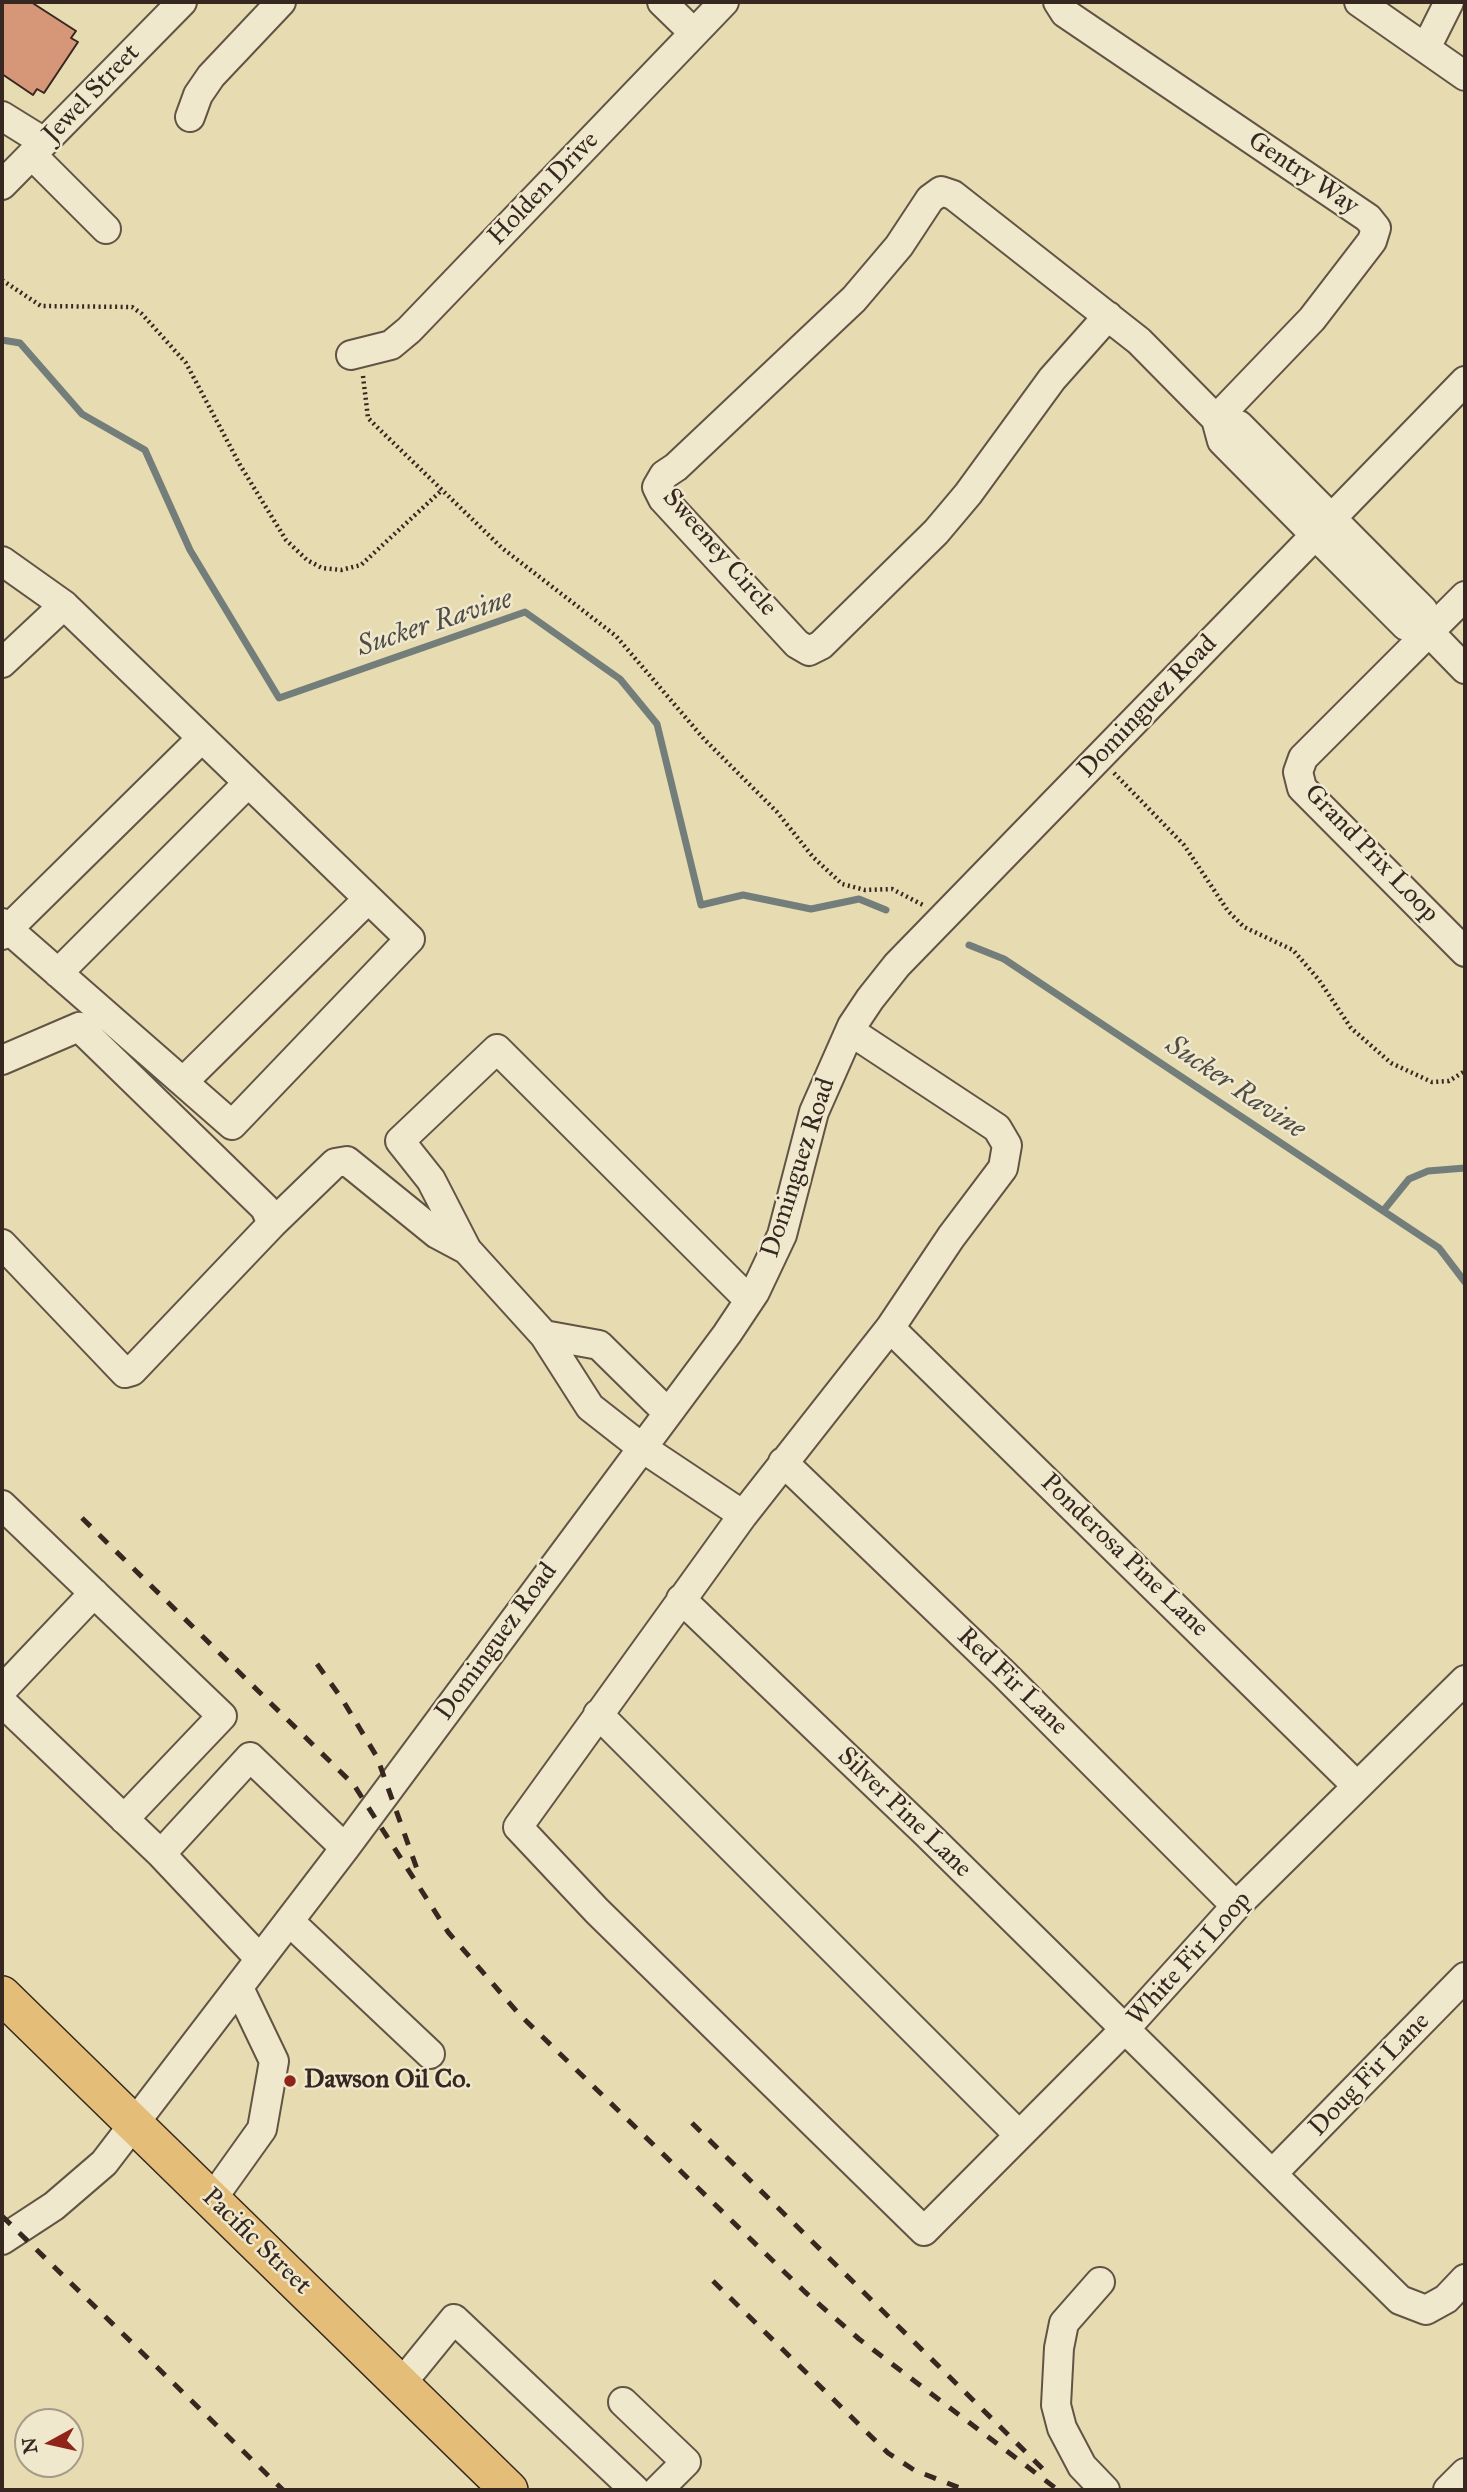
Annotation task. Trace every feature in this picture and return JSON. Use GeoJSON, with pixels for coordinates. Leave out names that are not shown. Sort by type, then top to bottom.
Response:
{"type":"FeatureCollection","features":[{"type":"Feature","properties":{"kind":"main road","name":"Pacific Street"},"geometry":{"type":"LineString","coordinates":[[2,1995],[509,2490]]}},
{"type":"Feature","properties":{"kind":"street","name":"Jewel Street"},"geometry":{"type":"LineString","coordinates":[[2,185],[182,2]]}},
{"type":"Feature","properties":{"kind":"street"},"geometry":{"type":"LineString","coordinates":[[190,117],[211,76],[281,2]]}},
{"type":"Feature","properties":{"kind":"street"},"geometry":{"type":"LineString","coordinates":[[662,2],[694,33]]}},
{"type":"Feature","properties":{"kind":"street","name":"Holden Drive"},"geometry":{"type":"LineString","coordinates":[[355,355],[391,345],[409,330],[724,2]]}},
{"type":"Feature","properties":{"kind":"street","name":"Gentry Way"},"geometry":{"type":"LineString","coordinates":[[1058,2],[1065,13],[1368,218],[1376,228],[1372,241],[1312,319],[1216,419]]}},
{"type":"Feature","properties":{"kind":"street"},"geometry":{"type":"LineString","coordinates":[[1426,48],[1449,2]]}},
{"type":"Feature","properties":{"kind":"street"},"geometry":{"type":"LineString","coordinates":[[1370,5],[1465,76]]}},
{"type":"Feature","properties":{"kind":"street"},"geometry":{"type":"LineString","coordinates":[[2,116],[38,148],[106,229]]}},
{"type":"Feature","properties":{"kind":"street","name":"Sweeney Circle"},"geometry":{"type":"LineString","coordinates":[[1108,316],[1052,379],[968,494],[936,532],[821,645],[808,651],[797,644],[663,499],[657,487],[664,475],[705,440],[854,299],[899,246],[930,199],[941,191],[953,195],[1071,284],[1139,341],[1216,419],[1222,441],[1324,526],[1406,626],[1429,632]]}},
{"type":"Feature","properties":{"kind":"street","name":"Dominguez Road"},"geometry":{"type":"LineString","coordinates":[[2,2240],[54,2206],[94,2174],[135,2124],[345,1847],[749,1300],[782,1235],[814,1112],[850,1031],[897,965],[1465,381]]}},
{"type":"Feature","properties":{"kind":"street"},"geometry":{"type":"LineString","coordinates":[[2,561],[64,605],[411,939],[232,1125],[4,929],[202,738]]}},
{"type":"Feature","properties":{"kind":"street","name":"Grand Prix Loop"},"geometry":{"type":"LineString","coordinates":[[1465,596],[1303,758],[1298,772],[1302,788],[1465,952]]}},
{"type":"Feature","properties":{"kind":"street"},"geometry":{"type":"LineString","coordinates":[[2,663],[64,605]]}},
{"type":"Feature","properties":{"kind":"street"},"geometry":{"type":"LineString","coordinates":[[1429,632],[1465,669]]}},
{"type":"Feature","properties":{"kind":"street"},"geometry":{"type":"LineString","coordinates":[[58,973],[248,783]]}},
{"type":"Feature","properties":{"kind":"street"},"geometry":{"type":"LineString","coordinates":[[183,1082],[368,899]]}},
{"type":"Feature","properties":{"kind":"street"},"geometry":{"type":"LineString","coordinates":[[2,1060],[79,1027],[265,1208],[272,1224]]}},
{"type":"Feature","properties":{"kind":"street"},"geometry":{"type":"LineString","coordinates":[[850,1031],[997,1128],[1007,1144],[1003,1168],[951,1237],[890,1328],[783,1462],[681,1599],[518,1827],[597,1911],[924,2231],[1124,2030]]}},
{"type":"Feature","properties":{"kind":"street"},"geometry":{"type":"LineString","coordinates":[[743,1515],[641,1447],[590,1407],[544,1335],[467,1250],[436,1188],[400,1141],[497,1049],[749,1300]]}},
{"type":"Feature","properties":{"kind":"street"},"geometry":{"type":"LineString","coordinates":[[2,1244],[125,1373],[132,1371],[272,1224],[335,1164],[348,1161],[437,1234],[467,1250]]}},
{"type":"Feature","properties":{"kind":"street","name":"Ponderosa Pine Lane"},"geometry":{"type":"LineString","coordinates":[[890,1328],[1357,1786]]}},
{"type":"Feature","properties":{"kind":"street"},"geometry":{"type":"LineString","coordinates":[[544,1335],[599,1345],[668,1413]]}},
{"type":"Feature","properties":{"kind":"street","name":"Red Fir Lane"},"geometry":{"type":"LineString","coordinates":[[783,1462],[1006,1675],[1236,1906]]}},
{"type":"Feature","properties":{"kind":"street"},"geometry":{"type":"LineString","coordinates":[[2,1505],[222,1716],[124,1819]]}},
{"type":"Feature","properties":{"kind":"street"},"geometry":{"type":"LineString","coordinates":[[2,1690],[94,1593]]}},
{"type":"Feature","properties":{"kind":"street","name":"Silver Pine Lane"},"geometry":{"type":"LineString","coordinates":[[681,1599],[926,1833],[1124,2030]]}},
{"type":"Feature","properties":{"kind":"street","name":"White Fir Loop"},"geometry":{"type":"LineString","coordinates":[[1465,1680],[1236,1906],[1124,2030],[1274,2172],[1400,2300],[1426,2310],[1446,2299],[1465,2279]]}},
{"type":"Feature","properties":{"kind":"street"},"geometry":{"type":"LineString","coordinates":[[2,1702],[161,1854],[260,1959]]}},
{"type":"Feature","properties":{"kind":"street"},"geometry":{"type":"LineString","coordinates":[[598,1714],[1019,2135]]}},
{"type":"Feature","properties":{"kind":"street"},"geometry":{"type":"LineString","coordinates":[[161,1854],[250,1757],[345,1847]]}},
{"type":"Feature","properties":{"kind":"street"},"geometry":{"type":"LineString","coordinates":[[289,1921],[430,2054]]}},
{"type":"Feature","properties":{"kind":"street","name":"Doug Fir Lane"},"geometry":{"type":"LineString","coordinates":[[1274,2172],[1465,1977]]}},
{"type":"Feature","properties":{"kind":"street"},"geometry":{"type":"LineString","coordinates":[[212,2199],[262,2129],[274,2062],[239,1988]]}},
{"type":"Feature","properties":{"kind":"street"},"geometry":{"type":"LineString","coordinates":[[1100,2281],[1065,2323],[1059,2348],[1056,2405],[1062,2427],[1082,2466],[1105,2490]]}},
{"type":"Feature","properties":{"kind":"street"},"geometry":{"type":"LineString","coordinates":[[401,2384],[453,2319],[635,2490]]}},
{"type":"Feature","properties":{"kind":"street"},"geometry":{"type":"LineString","coordinates":[[623,2402],[686,2462],[658,2490]]}},
{"type":"Feature","properties":{"kind":"street"},"geometry":{"type":"LineString","coordinates":[[1448,2490],[1465,2473]]}},
{"type":"Feature","properties":{"kind":"path"},"geometry":{"type":"LineString","coordinates":[[2,280],[41,306],[132,307],[142,314],[186,363],[240,465],[286,540],[307,561],[322,568],[341,570],[361,565],[442,489]]}},
{"type":"Feature","properties":{"kind":"path"},"geometry":{"type":"LineString","coordinates":[[355,355],[368,418],[502,548],[616,636],[704,738],[752,786],[813,857],[842,884],[865,890],[892,889],[916,899],[941,920]]}},
{"type":"Feature","properties":{"kind":"path"},"geometry":{"type":"LineString","coordinates":[[1098,758],[1184,845],[1228,911],[1244,927],[1293,950],[1319,980],[1340,1015],[1391,1063],[1432,1082],[1449,1081],[1465,1071]]}},
{"type":"Feature","properties":{"kind":"building"},"geometry":{"type":"Polygon","coordinates":[[[2,2],[31,2],[76,31],[71,38],[78,42],[44,93],[37,89],[33,95],[2,74],[2,2]]]}},
{"type":"Feature","properties":{"kind":"waterway","name":"Sucker Ravine"},"geometry":{"type":"LineString","coordinates":[[2,340],[20,343],[82,414],[145,450],[190,550],[279,698],[525,612],[620,679],[657,724],[701,905],[743,895],[811,909],[859,899],[886,910]]}},
{"type":"Feature","properties":{"kind":"waterway","name":"Sucker Ravine"},"geometry":{"type":"LineString","coordinates":[[969,945],[1004,959],[1439,1248],[1465,1282]]}},
{"type":"Feature","properties":{"kind":"waterway"},"geometry":{"type":"LineString","coordinates":[[1383,1211],[1409,1179],[1428,1171],[1465,1168]]}},
{"type":"Feature","properties":{"kind":"railway"},"geometry":{"type":"LineString","coordinates":[[82,1518],[354,1785],[448,1932],[519,2014],[805,2292],[859,2339],[1058,2490]]}},
{"type":"Feature","properties":{"kind":"railway"},"geometry":{"type":"LineString","coordinates":[[317,1664],[377,1757],[417,1869]]}},
{"type":"Feature","properties":{"kind":"railway"},"geometry":{"type":"LineString","coordinates":[[692,2123],[1045,2471]]}},
{"type":"Feature","properties":{"kind":"railway"},"geometry":{"type":"LineString","coordinates":[[2,2216],[283,2490]]}},
{"type":"Feature","properties":{"kind":"railway"},"geometry":{"type":"LineString","coordinates":[[713,2281],[888,2453],[914,2470],[965,2490]]}},
{"type":"Feature","properties":{"kind":"place","name":"Dawson Oil Co."},"geometry":{"type":"Point","coordinates":[290,2081]}}]}
